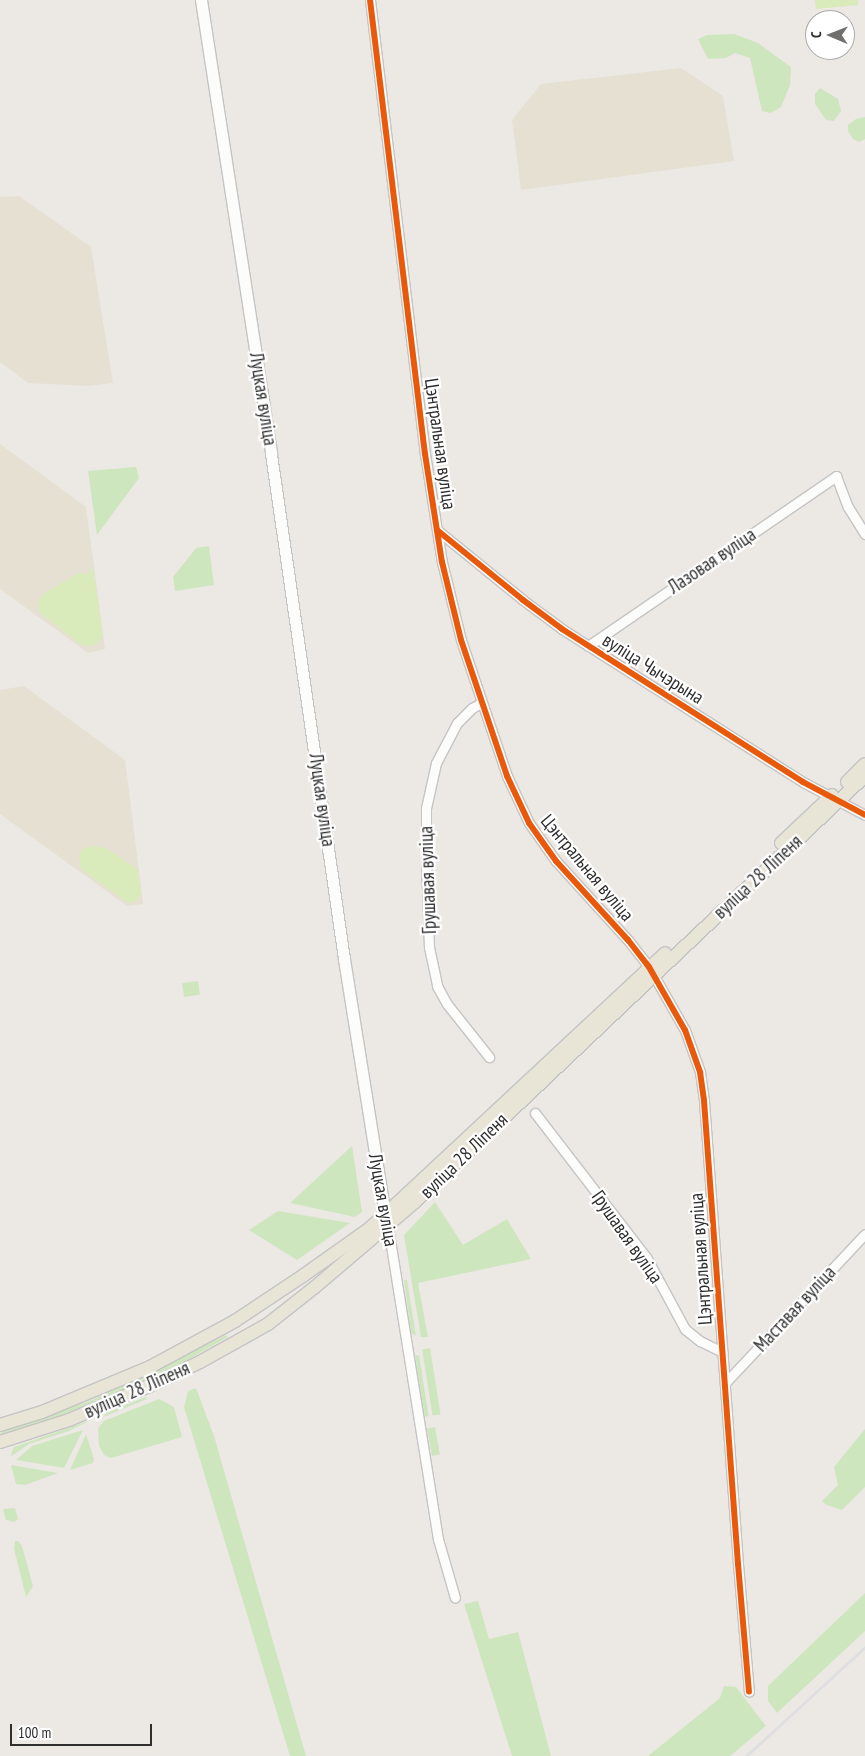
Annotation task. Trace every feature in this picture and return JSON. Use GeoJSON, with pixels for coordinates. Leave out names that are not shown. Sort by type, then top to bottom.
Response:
{"type":"FeatureCollection","features":[{"type":"Feature","properties":{"kind":"main road","name":"Луцкая вуліца"},"geometry":{"type":"LineString","coordinates":[[201,0],[272,454],[346,968],[386,1220]]}},
{"type":"Feature","properties":{"kind":"main road","name":"вуліца 28 Ліпеня"},"geometry":{"type":"LineString","coordinates":[[835,799],[865,764]]}},
{"type":"Feature","properties":{"kind":"main road","name":"вуліца 28 Ліпеня"},"geometry":{"type":"LineString","coordinates":[[0,1442],[69,1420],[112,1402],[200,1362],[268,1324],[315,1287],[835,799],[865,776]]}},
{"type":"Feature","properties":{"kind":"main road","name":"вуліца 28 Ліпеня"},"geometry":{"type":"LineString","coordinates":[[0,1425],[42,1412],[142,1371],[235,1320],[369,1229],[386,1220]]}},
{"type":"Feature","properties":{"kind":"main road"},"geometry":{"type":"LineString","coordinates":[[235,1320],[243,1338]]}},
{"type":"Feature","properties":{"kind":"street","name":"Цэнтральная вуліца"},"geometry":{"type":"LineString","coordinates":[[370,0],[425,454],[437,530],[454,614],[481,703],[518,802],[529,823],[556,861],[628,940],[652,971],[686,1030],[700,1072],[704,1101],[737,1554],[750,1692]]}},
{"type":"Feature","properties":{"kind":"street","name":"Лазовая вуліца"},"geometry":{"type":"LineString","coordinates":[[588,646],[836,476],[848,507],[865,534]]}},
{"type":"Feature","properties":{"kind":"street","name":"вуліца Чычэрына"},"geometry":{"type":"LineString","coordinates":[[437,530],[523,600],[588,646],[787,772],[865,815]]}},
{"type":"Feature","properties":{"kind":"street","name":"Грушавая вуліца"},"geometry":{"type":"LineString","coordinates":[[481,703],[472,708],[457,723],[436,764],[426,808],[426,862],[429,947],[437,986],[447,1004],[489,1057]]}},
{"type":"Feature","properties":{"kind":"street","name":"Грушавая вуліца"},"geometry":{"type":"LineString","coordinates":[[535,1113],[646,1257],[686,1330],[700,1341],[723,1352]]}},
{"type":"Feature","properties":{"kind":"street","name":"Луцкая вуліца"},"geometry":{"type":"LineString","coordinates":[[386,1220],[438,1538],[455,1598]]}},
{"type":"Feature","properties":{"kind":"street","name":"Маставая вуліца"},"geometry":{"type":"LineString","coordinates":[[725,1383],[865,1234]]}},
{"type":"Feature","properties":{"kind":"shaded area"},"geometry":{"type":"Polygon","coordinates":[[[681,68],[723,96],[734,161],[521,190],[512,120],[541,84],[681,68]]]}},
{"type":"Feature","properties":{"kind":"shaded area"},"geometry":{"type":"Polygon","coordinates":[[[19,196],[91,247],[113,383],[88,386],[28,383],[0,362],[0,197],[19,196]]]}},
{"type":"Feature","properties":{"kind":"shaded area"},"geometry":{"type":"Polygon","coordinates":[[[0,444],[86,507],[105,649],[88,653],[0,589],[0,444]]]}},
{"type":"Feature","properties":{"kind":"shaded area"},"geometry":{"type":"Polygon","coordinates":[[[24,686],[125,760],[143,904],[127,906],[0,814],[0,690],[24,686]]]}},
{"type":"Feature","properties":{"kind":"green space"},"geometry":{"type":"Polygon","coordinates":[[[815,0],[858,0],[858,5],[816,9],[815,0]]]}},
{"type":"Feature","properties":{"kind":"green space"},"geometry":{"type":"Polygon","coordinates":[[[734,34],[758,43],[791,67],[790,85],[781,107],[771,113],[762,111],[750,58],[735,53],[726,58],[708,59],[698,39],[707,35],[734,34]]]}},
{"type":"Feature","properties":{"kind":"green space"},"geometry":{"type":"Polygon","coordinates":[[[820,88],[838,99],[841,111],[834,121],[826,120],[815,104],[815,94],[820,88]]]}},
{"type":"Feature","properties":{"kind":"green space"},"geometry":{"type":"Polygon","coordinates":[[[865,117],[865,139],[859,142],[853,139],[848,131],[848,125],[856,119],[865,117]]]}},
{"type":"Feature","properties":{"kind":"green space"},"geometry":{"type":"Polygon","coordinates":[[[136,467],[139,478],[97,535],[88,471],[136,467]]]}},
{"type":"Feature","properties":{"kind":"green space"},"geometry":{"type":"Polygon","coordinates":[[[209,546],[214,585],[175,591],[173,577],[196,548],[209,546]]]}},
{"type":"Feature","properties":{"kind":"green space"},"geometry":{"type":"Polygon","coordinates":[[[93,569],[103,636],[96,644],[86,646],[80,644],[40,613],[38,603],[43,594],[79,573],[90,574],[89,570],[93,569]]]}},
{"type":"Feature","properties":{"kind":"green space"},"geometry":{"type":"Polygon","coordinates":[[[90,846],[106,848],[138,870],[141,895],[137,900],[131,903],[125,901],[81,869],[79,855],[82,849],[90,846]]]}},
{"type":"Feature","properties":{"kind":"green space"},"geometry":{"type":"Polygon","coordinates":[[[198,981],[200,995],[184,997],[182,983],[198,981]]]}},
{"type":"Feature","properties":{"kind":"green space"},"geometry":{"type":"Polygon","coordinates":[[[352,1146],[362,1212],[355,1217],[290,1203],[352,1146]]]}},
{"type":"Feature","properties":{"kind":"green space"},"geometry":{"type":"Polygon","coordinates":[[[435,1202],[463,1245],[507,1219],[531,1259],[418,1283],[428,1337],[421,1337],[404,1235],[435,1202]]]}},
{"type":"Feature","properties":{"kind":"green space"},"geometry":{"type":"Polygon","coordinates":[[[278,1211],[350,1223],[297,1260],[249,1230],[278,1211]]]}},
{"type":"Feature","properties":{"kind":"green space"},"geometry":{"type":"Polygon","coordinates":[[[404,1280],[407,1280],[416,1336],[411,1333],[404,1280]]]}},
{"type":"Feature","properties":{"kind":"green space"},"geometry":{"type":"Polygon","coordinates":[[[226,1335],[228,1337],[157,1377],[46,1422],[0,1435],[1,1432],[92,1400],[226,1335]]]}},
{"type":"Feature","properties":{"kind":"green space"},"geometry":{"type":"Polygon","coordinates":[[[430,1348],[440,1414],[433,1415],[422,1349],[430,1348]]]}},
{"type":"Feature","properties":{"kind":"green space"},"geometry":{"type":"Polygon","coordinates":[[[419,1355],[429,1416],[425,1417],[415,1356],[419,1355]]]}},
{"type":"Feature","properties":{"kind":"green space"},"geometry":{"type":"Polygon","coordinates":[[[196,1388],[214,1436],[306,1756],[290,1756],[184,1407],[188,1391],[196,1388]]]}},
{"type":"Feature","properties":{"kind":"green space"},"geometry":{"type":"Polygon","coordinates":[[[146,1397],[147,1399],[103,1417],[107,1412],[146,1397]]]}},
{"type":"Feature","properties":{"kind":"green space"},"geometry":{"type":"Polygon","coordinates":[[[159,1399],[174,1407],[182,1437],[111,1458],[104,1455],[99,1446],[98,1428],[104,1421],[159,1399]]]}},
{"type":"Feature","properties":{"kind":"green space"},"geometry":{"type":"Polygon","coordinates":[[[91,1420],[69,1431],[29,1444],[10,1457],[14,1447],[91,1420]]]}},
{"type":"Feature","properties":{"kind":"green space"},"geometry":{"type":"Polygon","coordinates":[[[435,1427],[440,1455],[432,1456],[427,1428],[435,1427]]]}},
{"type":"Feature","properties":{"kind":"green space"},"geometry":{"type":"Polygon","coordinates":[[[865,1429],[865,1487],[842,1510],[827,1505],[822,1501],[838,1485],[834,1467],[865,1429]]]}},
{"type":"Feature","properties":{"kind":"green space"},"geometry":{"type":"Polygon","coordinates":[[[83,1430],[64,1468],[16,1460],[32,1446],[83,1430]]]}},
{"type":"Feature","properties":{"kind":"green space"},"geometry":{"type":"Polygon","coordinates":[[[86,1434],[94,1459],[93,1463],[70,1470],[86,1434]]]}},
{"type":"Feature","properties":{"kind":"green space"},"geometry":{"type":"Polygon","coordinates":[[[11,1465],[58,1473],[25,1485],[16,1484],[11,1465]]]}},
{"type":"Feature","properties":{"kind":"green space"},"geometry":{"type":"Polygon","coordinates":[[[15,1508],[18,1519],[14,1522],[6,1520],[3,1509],[15,1508]]]}},
{"type":"Feature","properties":{"kind":"green space"},"geometry":{"type":"Polygon","coordinates":[[[15,1541],[18,1541],[22,1546],[33,1586],[26,1597],[14,1549],[15,1541]]]}},
{"type":"Feature","properties":{"kind":"green space"},"geometry":{"type":"Polygon","coordinates":[[[865,1593],[865,1631],[777,1713],[768,1701],[768,1686],[865,1593]]]}},
{"type":"Feature","properties":{"kind":"green space"},"geometry":{"type":"Polygon","coordinates":[[[478,1601],[489,1639],[518,1632],[551,1756],[512,1756],[464,1604],[478,1601]]]}},
{"type":"Feature","properties":{"kind":"green space"},"geometry":{"type":"Polygon","coordinates":[[[724,1686],[736,1687],[766,1726],[730,1756],[648,1756],[720,1698],[724,1686]]]}},
{"type":"Feature","properties":{"kind":"railway"},"geometry":{"type":"LineString","coordinates":[[746,1756],[865,1647]]}},
{"type":"Feature","properties":{"kind":"cycle path"},"geometry":{"type":"LineString","coordinates":[[370,0],[425,454],[442,562],[461,640],[507,776],[529,823],[556,861],[628,940],[649,967],[685,1030],[700,1072],[704,1101],[749,1692]]}},
{"type":"Feature","properties":{"kind":"cycle path"},"geometry":{"type":"LineString","coordinates":[[437,530],[562,629],[803,782],[865,815]]}}]}
